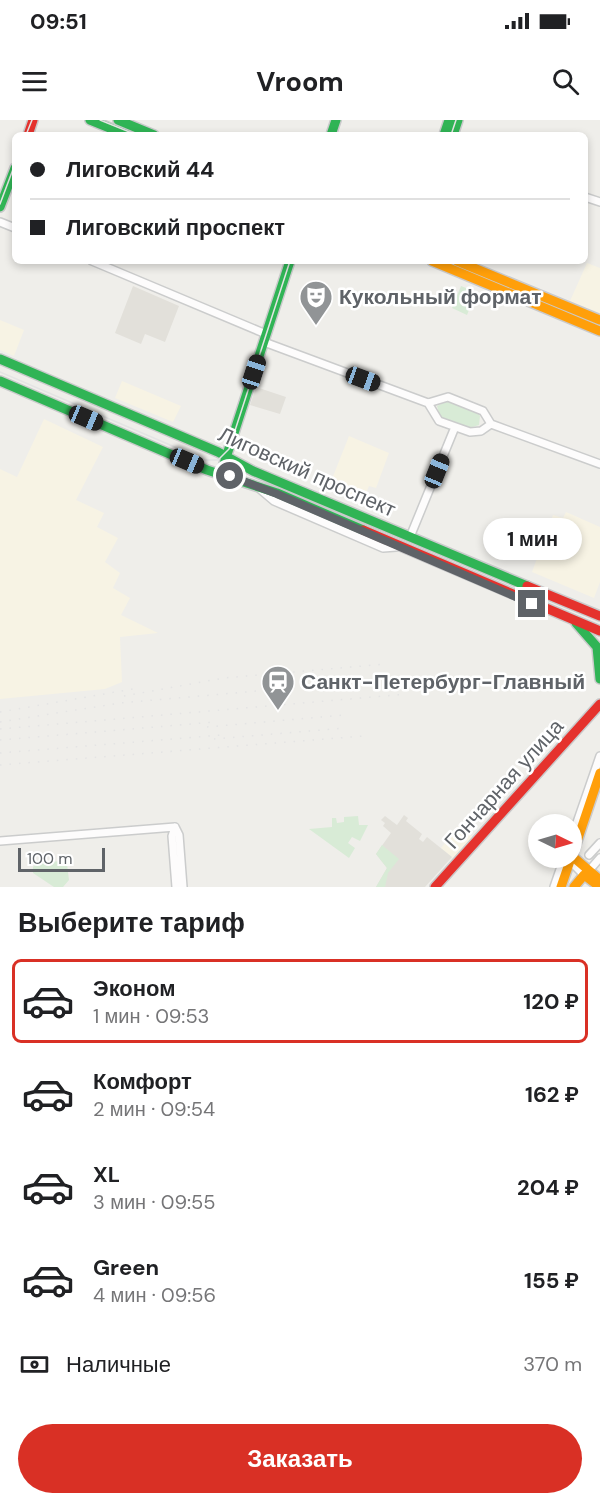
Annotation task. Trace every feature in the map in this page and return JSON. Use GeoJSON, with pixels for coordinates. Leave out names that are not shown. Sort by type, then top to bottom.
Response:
{"type":"FeatureCollection","features":[{"type":"Feature","properties":{"kind":"main road"},"geometry":{"type":"LineString","coordinates":[[90,120],[120,132]]}},
{"type":"Feature","properties":{"kind":"main road"},"geometry":{"type":"LineString","coordinates":[[118,120],[147,132]]}},
{"type":"Feature","properties":{"kind":"main road"},"geometry":{"type":"LineString","coordinates":[[0,207],[12,176]]}},
{"type":"Feature","properties":{"kind":"main road"},"geometry":{"type":"LineString","coordinates":[[225,468],[289,264]]}},
{"type":"Feature","properties":{"kind":"main road"},"geometry":{"type":"LineString","coordinates":[[439,264],[600,331]]}},
{"type":"Feature","properties":{"kind":"main road"},"geometry":{"type":"LineString","coordinates":[[465,264],[600,320]]}},
{"type":"Feature","properties":{"kind":"main road","name":"Лиговский проспект"},"geometry":{"type":"LineString","coordinates":[[0,359],[225,468],[261,490],[277,494],[396,547],[600,631]]}},
{"type":"Feature","properties":{"kind":"main road","name":"Лиговский проспект"},"geometry":{"type":"LineString","coordinates":[[0,381],[225,468],[238,464],[600,616]]}},
{"type":"Feature","properties":{"kind":"main road"},"geometry":{"type":"LineString","coordinates":[[494,588],[499,575]]}},
{"type":"Feature","properties":{"kind":"main road"},"geometry":{"type":"LineString","coordinates":[[576,622],[597,647],[600,679]]}},
{"type":"Feature","properties":{"kind":"main road","name":"Гончарная улица"},"geometry":{"type":"LineString","coordinates":[[435,887],[600,704]]}},
{"type":"Feature","properties":{"kind":"main road"},"geometry":{"type":"LineString","coordinates":[[582,823],[600,773]]}},
{"type":"Feature","properties":{"kind":"main road"},"geometry":{"type":"LineString","coordinates":[[561,887],[566,868]]}},
{"type":"Feature","properties":{"kind":"main road"},"geometry":{"type":"LineString","coordinates":[[582,868],[600,880]]}},
{"type":"Feature","properties":{"kind":"main road"},"geometry":{"type":"LineString","coordinates":[[574,887],[584,875],[600,887]]}},
{"type":"Feature","properties":{"kind":"street"},"geometry":{"type":"LineString","coordinates":[[99,264],[265,338],[432,404],[439,420],[455,427],[476,432],[489,424]]}},
{"type":"Feature","properties":{"kind":"street"},"geometry":{"type":"LineString","coordinates":[[432,404],[448,397],[478,408],[489,424],[600,464]]}},
{"type":"Feature","properties":{"kind":"street"},"geometry":{"type":"LineString","coordinates":[[410,537],[455,427]]}},
{"type":"Feature","properties":{"kind":"street"},"geometry":{"type":"LineString","coordinates":[[586,627],[600,645]]}},
{"type":"Feature","properties":{"kind":"street"},"geometry":{"type":"LineString","coordinates":[[580,814],[600,756]]}},
{"type":"Feature","properties":{"kind":"street"},"geometry":{"type":"LineString","coordinates":[[0,841],[175,827]]}},
{"type":"Feature","properties":{"kind":"street"},"geometry":{"type":"LineString","coordinates":[[175,827],[172,836],[176,887]]}},
{"type":"Feature","properties":{"kind":"street"},"geometry":{"type":"LineString","coordinates":[[175,827],[179,835],[183,887]]}},
{"type":"Feature","properties":{"kind":"street"},"geometry":{"type":"LineString","coordinates":[[589,855],[600,843]]}},
{"type":"Feature","properties":{"kind":"street"},"geometry":{"type":"LineString","coordinates":[[593,866],[600,858]]}},
{"type":"Feature","properties":{"kind":"street"},"geometry":{"type":"LineString","coordinates":[[554,887],[564,868]]}},
{"type":"Feature","properties":{"kind":"street"},"geometry":{"type":"LineString","coordinates":[[577,868],[584,875]]}},
{"type":"Feature","properties":{"kind":"shaded area"},"geometry":{"type":"Polygon","coordinates":[[[587,264],[600,268],[600,313],[570,301],[587,264]]]}},
{"type":"Feature","properties":{"kind":"shaded area"},"geometry":{"type":"Polygon","coordinates":[[[133,286],[179,306],[165,342],[145,334],[141,344],[115,333],[133,286]]]}},
{"type":"Feature","properties":{"kind":"shaded area"},"geometry":{"type":"Polygon","coordinates":[[[0,320],[24,330],[14,356],[0,350],[0,320]]]}},
{"type":"Feature","properties":{"kind":"shaded area"},"geometry":{"type":"Polygon","coordinates":[[[122,381],[181,406],[173,422],[115,398],[122,381]]]}},
{"type":"Feature","properties":{"kind":"shaded area"},"geometry":{"type":"Polygon","coordinates":[[[256,387],[286,397],[280,414],[250,405],[256,387]]]}},
{"type":"Feature","properties":{"kind":"shaded area"},"geometry":{"type":"Polygon","coordinates":[[[44,419],[103,447],[76,500],[104,513],[97,527],[118,538],[105,562],[120,573],[113,588],[130,598],[121,615],[158,633],[120,637],[122,682],[105,689],[0,699],[0,469],[17,477],[44,419]]]}},
{"type":"Feature","properties":{"kind":"shaded area"},"geometry":{"type":"Polygon","coordinates":[[[349,436],[389,453],[376,488],[369,486],[362,503],[328,489],[349,436]]]}},
{"type":"Feature","properties":{"kind":"shaded area"},"geometry":{"type":"Polygon","coordinates":[[[566,512],[600,527],[600,582],[594,598],[532,572],[553,515],[563,518],[566,512]]]}},
{"type":"Feature","properties":{"kind":"shaded area"},"geometry":{"type":"Polygon","coordinates":[[[404,815],[408,818],[406,821],[422,834],[419,839],[423,842],[427,837],[452,857],[425,887],[376,887],[387,868],[376,854],[391,833],[383,826],[385,823],[381,820],[385,816],[397,825],[404,815]]]}},
{"type":"Feature","properties":{"kind":"shaded area"},"geometry":{"type":"Polygon","coordinates":[[[458,826],[474,838],[455,860],[441,848],[458,826]]]}},
{"type":"Feature","properties":{"kind":"green space"},"geometry":{"type":"Polygon","coordinates":[[[461,286],[476,292],[467,315],[452,308],[461,286]]]}},
{"type":"Feature","properties":{"kind":"green space"},"geometry":{"type":"Polygon","coordinates":[[[447,401],[477,412],[480,416],[479,425],[469,428],[440,417],[437,406],[447,401]]]}},
{"type":"Feature","properties":{"kind":"green space"},"geometry":{"type":"Polygon","coordinates":[[[358,816],[359,825],[368,825],[360,841],[352,837],[348,843],[355,848],[349,858],[309,829],[332,827],[332,818],[336,818],[337,823],[344,822],[344,817],[358,816]]]}},
{"type":"Feature","properties":{"kind":"green space"},"geometry":{"type":"Polygon","coordinates":[[[382,845],[399,859],[388,873],[385,887],[376,887],[387,868],[376,854],[382,845]]]}},
{"type":"Feature","properties":{"kind":"green space"},"geometry":{"type":"Polygon","coordinates":[[[62,861],[67,864],[69,880],[63,887],[54,887],[33,873],[33,867],[37,863],[62,861]]]}},
{"type":"Feature","properties":{"kind":"tram line"},"geometry":{"type":"LineString","coordinates":[[27,132],[32,120]]}},
{"type":"Feature","properties":{"kind":"tram line"},"geometry":{"type":"LineString","coordinates":[[100,120],[130,132]]}},
{"type":"Feature","properties":{"kind":"tram line"},"geometry":{"type":"LineString","coordinates":[[452,132],[456,120]]}},
{"type":"Feature","properties":{"kind":"tram line"},"geometry":{"type":"LineString","coordinates":[[0,204],[12,172]]}},
{"type":"Feature","properties":{"kind":"tram line"},"geometry":{"type":"LineString","coordinates":[[0,372],[205,460],[218,460],[229,449],[289,264]]}},
{"type":"Feature","properties":{"kind":"railway"},"geometry":{"type":"LineString","coordinates":[[124,696],[224,678],[386,664]]}},
{"type":"Feature","properties":{"kind":"railway"},"geometry":{"type":"LineString","coordinates":[[0,722],[120,703],[406,678]]}},
{"type":"Feature","properties":{"kind":"railway"},"geometry":{"type":"LineString","coordinates":[[0,712],[133,689]]}},
{"type":"Feature","properties":{"kind":"railway"},"geometry":{"type":"LineString","coordinates":[[0,729],[407,694]]}},
{"type":"Feature","properties":{"kind":"railway"},"geometry":{"type":"LineString","coordinates":[[207,727],[344,715]]}},
{"type":"Feature","properties":{"kind":"railway"},"geometry":{"type":"LineString","coordinates":[[0,740],[215,722]]}},
{"type":"Feature","properties":{"kind":"railway"},"geometry":{"type":"LineString","coordinates":[[214,739],[345,728]]}},
{"type":"Feature","properties":{"kind":"railway"},"geometry":{"type":"LineString","coordinates":[[0,753],[222,735]]}},
{"type":"Feature","properties":{"kind":"railway"},"geometry":{"type":"LineString","coordinates":[[0,765],[363,736]]}},
{"type":"Feature","properties":{"kind":"traffic: fast"},"geometry":{"type":"LineString","coordinates":[[90,120],[120,132]]}},
{"type":"Feature","properties":{"kind":"traffic: fast"},"geometry":{"type":"LineString","coordinates":[[118,120],[147,132]]}},
{"type":"Feature","properties":{"kind":"traffic: fast"},"geometry":{"type":"LineString","coordinates":[[332,132],[336,120]]}},
{"type":"Feature","properties":{"kind":"traffic: fast"},"geometry":{"type":"LineString","coordinates":[[445,132],[449,120]]}},
{"type":"Feature","properties":{"kind":"traffic: fast"},"geometry":{"type":"LineString","coordinates":[[454,132],[458,120]]}},
{"type":"Feature","properties":{"kind":"traffic: fast"},"geometry":{"type":"LineString","coordinates":[[0,207],[12,176]]}},
{"type":"Feature","properties":{"kind":"traffic: fast"},"geometry":{"type":"LineString","coordinates":[[221,473],[289,264]]}},
{"type":"Feature","properties":{"kind":"traffic: fast"},"geometry":{"type":"LineString","coordinates":[[0,359],[218,452],[253,471],[527,586]]}},
{"type":"Feature","properties":{"kind":"traffic: fast"},"geometry":{"type":"LineString","coordinates":[[0,381],[207,470],[277,493],[363,530]]}},
{"type":"Feature","properties":{"kind":"traffic: fast"},"geometry":{"type":"LineString","coordinates":[[576,623],[597,647],[600,679]]}},
{"type":"Feature","properties":{"kind":"traffic: slow"},"geometry":{"type":"LineString","coordinates":[[439,264],[600,331]]}},
{"type":"Feature","properties":{"kind":"traffic: slow"},"geometry":{"type":"LineString","coordinates":[[464,264],[600,320]]}},
{"type":"Feature","properties":{"kind":"traffic: slow"},"geometry":{"type":"LineString","coordinates":[[582,826],[600,773]]}},
{"type":"Feature","properties":{"kind":"traffic: slow"},"geometry":{"type":"LineString","coordinates":[[582,865],[600,880]]}},
{"type":"Feature","properties":{"kind":"traffic: slow"},"geometry":{"type":"LineString","coordinates":[[561,887],[568,868]]}},
{"type":"Feature","properties":{"kind":"traffic: slow"},"geometry":{"type":"LineString","coordinates":[[574,887],[584,875],[600,887]]}},
{"type":"Feature","properties":{"kind":"traffic: jam"},"geometry":{"type":"LineString","coordinates":[[29,132],[33,120]]}},
{"type":"Feature","properties":{"kind":"traffic: jam"},"geometry":{"type":"LineString","coordinates":[[363,530],[600,631]]}},
{"type":"Feature","properties":{"kind":"traffic: jam"},"geometry":{"type":"LineString","coordinates":[[527,586],[600,616]]}},
{"type":"Feature","properties":{"kind":"traffic: jam"},"geometry":{"type":"LineString","coordinates":[[435,887],[600,704]]}},
{"type":"Feature","properties":{"kind":"place","name":"Кукольный формат"},"geometry":{"type":"Point","coordinates":[316,326]}},
{"type":"Feature","properties":{"kind":"place","name":"Санкт-Петербург-Главный"},"geometry":{"type":"Point","coordinates":[278,711]}},
{"type":"Feature","properties":{"kind":"route"},"geometry":{"type":"LineString","coordinates":[[230,476],[532,604]]}}]}
